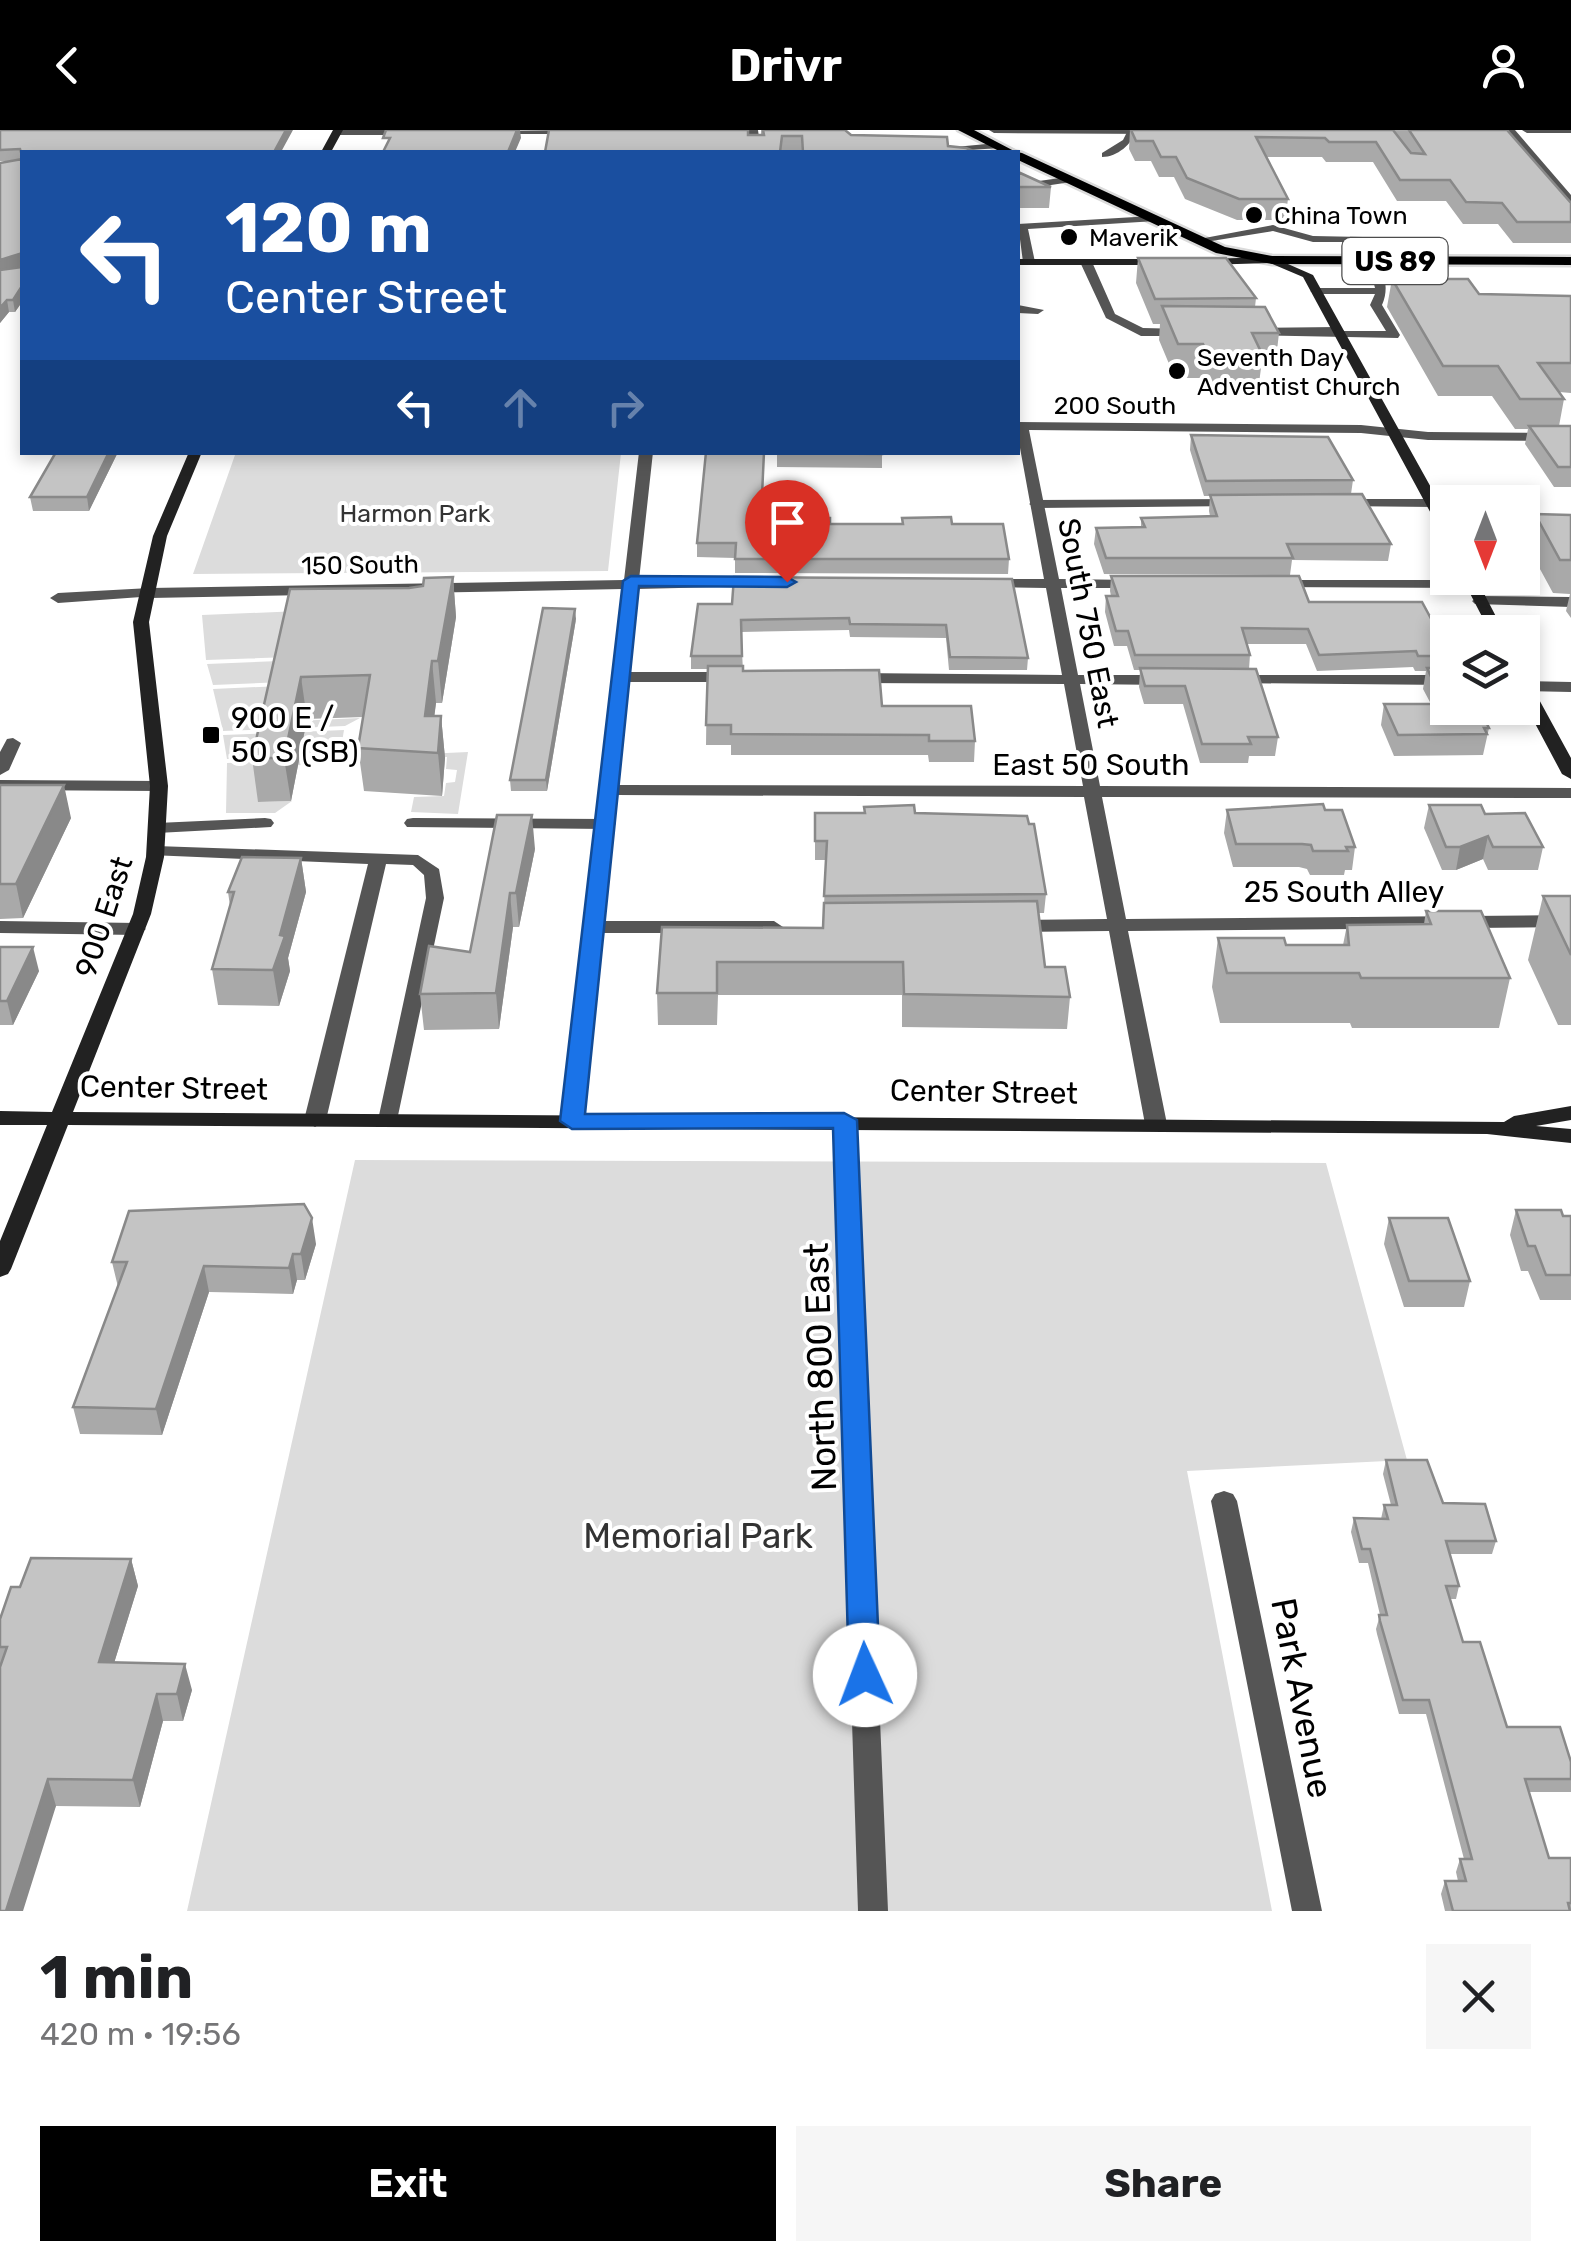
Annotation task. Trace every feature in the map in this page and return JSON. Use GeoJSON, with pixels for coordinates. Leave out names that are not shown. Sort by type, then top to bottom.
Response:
{"type":"FeatureCollection","features":[{"type":"Feature","properties":{"kind":"main road","name":"US 89"},"geometry":{"type":"LineString","coordinates":[[964,130],[1005,150]]}},
{"type":"Feature","properties":{"kind":"main road","name":"US 89"},"geometry":{"type":"LineString","coordinates":[[1020,157],[1222,250],[1272,260],[1569,263]]}},
{"type":"Feature","properties":{"kind":"street"},"geometry":{"type":"LineString","coordinates":[[994,130],[1171,131]]}},
{"type":"Feature","properties":{"kind":"street"},"geometry":{"type":"LineString","coordinates":[[1510,130],[1571,202]]}},
{"type":"Feature","properties":{"kind":"street"},"geometry":{"type":"LineString","coordinates":[[1527,130],[1571,130]]}},
{"type":"Feature","properties":{"kind":"street"},"geometry":{"type":"LineString","coordinates":[[338,131],[432,132]]}},
{"type":"Feature","properties":{"kind":"street"},"geometry":{"type":"LineString","coordinates":[[491,131],[590,131]]}},
{"type":"Feature","properties":{"kind":"street"},"geometry":{"type":"LineString","coordinates":[[1106,155],[1126,142],[1132,131]]}},
{"type":"Feature","properties":{"kind":"street"},"geometry":{"type":"LineString","coordinates":[[930,149],[997,146]]}},
{"type":"Feature","properties":{"kind":"street"},"geometry":{"type":"LineString","coordinates":[[1020,187],[1066,180]]}},
{"type":"Feature","properties":{"kind":"street"},"geometry":{"type":"LineString","coordinates":[[1152,218],[1022,226],[1023,262],[1272,260],[1307,275],[1430,496]]}},
{"type":"Feature","properties":{"kind":"street"},"geometry":{"type":"LineString","coordinates":[[1199,240],[1273,228],[1313,239],[1359,239],[1374,262],[1382,291],[1376,306],[1394,336],[1236,332]]}},
{"type":"Feature","properties":{"kind":"street"},"geometry":{"type":"LineString","coordinates":[[1086,262],[1110,316],[1141,332],[1200,333]]}},
{"type":"Feature","properties":{"kind":"street"},"geometry":{"type":"LineString","coordinates":[[1316,291],[1382,291]]}},
{"type":"Feature","properties":{"kind":"street"},"geometry":{"type":"LineString","coordinates":[[1020,309],[1038,310]]}},
{"type":"Feature","properties":{"kind":"street","name":"200 South"},"geometry":{"type":"LineString","coordinates":[[1020,426],[1571,436]]}},
{"type":"Feature","properties":{"kind":"street","name":"South 750 East"},"geometry":{"type":"LineString","coordinates":[[1020,426],[1156,1124]]}},
{"type":"Feature","properties":{"kind":"street","name":"900 East"},"geometry":{"type":"LineString","coordinates":[[0,1268],[136,929],[156,851],[159,786],[142,622],[160,536],[195,455]]}},
{"type":"Feature","properties":{"kind":"street"},"geometry":{"type":"LineString","coordinates":[[572,1121],[612,790],[619,677],[646,455]]}},
{"type":"Feature","properties":{"kind":"street"},"geometry":{"type":"LineString","coordinates":[[1036,504],[1260,503]]}},
{"type":"Feature","properties":{"kind":"street"},"geometry":{"type":"LineString","coordinates":[[1319,503],[1430,503]]}},
{"type":"Feature","properties":{"kind":"street","name":"150 South"},"geometry":{"type":"LineString","coordinates":[[58,598],[150,592],[518,592],[631,581],[787,582]]}},
{"type":"Feature","properties":{"kind":"street"},"geometry":{"type":"LineString","coordinates":[[1259,584],[1430,582]]}},
{"type":"Feature","properties":{"kind":"street"},"geometry":{"type":"LineString","coordinates":[[963,583],[1160,584]]}},
{"type":"Feature","properties":{"kind":"street"},"geometry":{"type":"LineString","coordinates":[[1477,595],[1487,615]]}},
{"type":"Feature","properties":{"kind":"street"},"geometry":{"type":"LineString","coordinates":[[1480,601],[1571,602]]}},
{"type":"Feature","properties":{"kind":"street"},"geometry":{"type":"LineString","coordinates":[[619,677],[756,678]]}},
{"type":"Feature","properties":{"kind":"street"},"geometry":{"type":"LineString","coordinates":[[835,678],[1178,680]]}},
{"type":"Feature","properties":{"kind":"street"},"geometry":{"type":"LineString","coordinates":[[1217,680],[1430,680]]}},
{"type":"Feature","properties":{"kind":"street"},"geometry":{"type":"LineString","coordinates":[[1540,685],[1571,686]]}},
{"type":"Feature","properties":{"kind":"street"},"geometry":{"type":"LineString","coordinates":[[1540,717],[1571,774]]}},
{"type":"Feature","properties":{"kind":"street"},"geometry":{"type":"LineString","coordinates":[[0,770],[13,743]]}},
{"type":"Feature","properties":{"kind":"street"},"geometry":{"type":"LineString","coordinates":[[0,785],[159,786]]}},
{"type":"Feature","properties":{"kind":"street","name":"East 50 South"},"geometry":{"type":"LineString","coordinates":[[612,790],[1571,794]]}},
{"type":"Feature","properties":{"kind":"street"},"geometry":{"type":"LineString","coordinates":[[157,828],[265,823]]}},
{"type":"Feature","properties":{"kind":"street"},"geometry":{"type":"LineString","coordinates":[[412,823],[607,824]]}},
{"type":"Feature","properties":{"kind":"street"},"geometry":{"type":"LineString","coordinates":[[156,851],[418,860],[433,873],[435,898],[389,1120]]}},
{"type":"Feature","properties":{"kind":"street"},"geometry":{"type":"LineString","coordinates":[[315,1120],[378,858]]}},
{"type":"Feature","properties":{"kind":"street","name":"25 South Alley"},"geometry":{"type":"LineString","coordinates":[[991,926],[1571,920]]}},
{"type":"Feature","properties":{"kind":"street"},"geometry":{"type":"LineString","coordinates":[[0,927],[136,929]]}},
{"type":"Feature","properties":{"kind":"street"},"geometry":{"type":"LineString","coordinates":[[593,927],[802,928]]}},
{"type":"Feature","properties":{"kind":"street","name":"Center Street"},"geometry":{"type":"LineString","coordinates":[[1487,1127],[1571,1113]]}},
{"type":"Feature","properties":{"kind":"street","name":"Center Street"},"geometry":{"type":"LineString","coordinates":[[0,1118],[844,1120],[1487,1127],[1571,1136]]}},
{"type":"Feature","properties":{"kind":"street","name":"North 800 East"},"geometry":{"type":"LineString","coordinates":[[844,1120],[872,1911]]}},
{"type":"Feature","properties":{"kind":"street","name":"Park Avenue"},"geometry":{"type":"LineString","coordinates":[[1224,1501],[1306,1911]]}},
{"type":"Feature","properties":{"kind":"green space","name":"Harmon Park"},"geometry":{"type":"Polygon","coordinates":[[[235,455],[621,455],[608,571],[193,574],[235,455]]]}},
{"type":"Feature","properties":{"kind":"green space"},"geometry":{"type":"Polygon","coordinates":[[[300,611],[319,656],[206,660],[202,615],[300,611]]]}},
{"type":"Feature","properties":{"kind":"green space"},"geometry":{"type":"Polygon","coordinates":[[[354,658],[351,679],[213,685],[207,664],[354,658]]]}},
{"type":"Feature","properties":{"kind":"green space"},"geometry":{"type":"Polygon","coordinates":[[[324,684],[275,722],[360,718],[345,726],[223,731],[213,689],[324,684]]]}},
{"type":"Feature","properties":{"kind":"green space"},"geometry":{"type":"Polygon","coordinates":[[[344,730],[340,754],[227,759],[223,735],[344,730]]]}},
{"type":"Feature","properties":{"kind":"green space"},"geometry":{"type":"Polygon","coordinates":[[[468,752],[458,814],[411,812],[414,797],[444,796],[446,783],[455,782],[457,770],[446,769],[447,757],[403,759],[403,755],[468,752]]]}},
{"type":"Feature","properties":{"kind":"green space"},"geometry":{"type":"Polygon","coordinates":[[[303,760],[302,765],[268,767],[258,802],[292,801],[275,813],[226,813],[227,763],[303,760]]]}},
{"type":"Feature","properties":{"kind":"green space","name":"Memorial Park"},"geometry":{"type":"Polygon","coordinates":[[[355,1160],[1326,1163],[1407,1460],[1187,1471],[1272,1911],[187,1911],[355,1160]]]}},
{"type":"Feature","properties":{"kind":"building"},"geometry":{"type":"Polygon","coordinates":[[[0,130],[286,130],[275,150],[0,150],[0,130]]]}},
{"type":"Feature","properties":{"kind":"building"},"geometry":{"type":"Polygon","coordinates":[[[386,130],[517,130],[509,150],[384,150],[390,138],[383,138],[386,130]]]}},
{"type":"Feature","properties":{"kind":"building"},"geometry":{"type":"Polygon","coordinates":[[[549,130],[748,130],[748,135],[764,135],[763,130],[845,130],[851,135],[947,137],[948,146],[971,150],[803,150],[802,136],[782,136],[780,150],[545,150],[549,130]]]}},
{"type":"Feature","properties":{"kind":"building"},"geometry":{"type":"Polygon","coordinates":[[[1131,130],[1393,130],[1411,153],[1425,154],[1409,130],[1507,130],[1571,203],[1571,222],[1517,222],[1502,203],[1466,202],[1450,180],[1400,180],[1376,142],[1329,142],[1325,138],[1256,137],[1288,199],[1239,199],[1187,178],[1176,157],[1161,157],[1153,141],[1136,141],[1131,130]]]}},
{"type":"Feature","properties":{"kind":"building"},"geometry":{"type":"Polygon","coordinates":[[[20,159],[20,258],[19,254],[0,260],[0,163],[20,159]]]}},
{"type":"Feature","properties":{"kind":"building"},"geometry":{"type":"Polygon","coordinates":[[[1020,173],[1051,187],[1020,187],[1020,173]]]}},
{"type":"Feature","properties":{"kind":"building"},"geometry":{"type":"Polygon","coordinates":[[[1138,258],[1226,258],[1256,298],[1155,299],[1138,258]]]}},
{"type":"Feature","properties":{"kind":"building"},"geometry":{"type":"Polygon","coordinates":[[[20,267],[20,289],[13,300],[7,300],[0,308],[0,270],[20,267]]]}},
{"type":"Feature","properties":{"kind":"building"},"geometry":{"type":"Polygon","coordinates":[[[1392,279],[1468,279],[1479,294],[1571,296],[1571,363],[1538,363],[1564,399],[1520,399],[1498,366],[1443,366],[1392,279]]]}},
{"type":"Feature","properties":{"kind":"building"},"geometry":{"type":"Polygon","coordinates":[[[1162,306],[1265,307],[1279,333],[1252,333],[1263,356],[1209,356],[1203,344],[1178,344],[1162,306]]]}},
{"type":"Feature","properties":{"kind":"building"},"geometry":{"type":"Polygon","coordinates":[[[1529,426],[1571,426],[1571,467],[1558,467],[1529,426]]]}},
{"type":"Feature","properties":{"kind":"building"},"geometry":{"type":"Polygon","coordinates":[[[1191,435],[1328,437],[1353,480],[1206,481],[1191,435]]]}},
{"type":"Feature","properties":{"kind":"building"},"geometry":{"type":"Polygon","coordinates":[[[54,455],[108,455],[87,497],[30,497],[54,455]]]}},
{"type":"Feature","properties":{"kind":"building"},"geometry":{"type":"Polygon","coordinates":[[[706,455],[764,455],[761,517],[830,518],[830,524],[903,524],[902,518],[951,517],[952,524],[1003,524],[1009,559],[735,559],[736,543],[697,543],[706,455]]]}},
{"type":"Feature","properties":{"kind":"building"},"geometry":{"type":"Polygon","coordinates":[[[1362,494],[1391,544],[1287,544],[1293,558],[1106,558],[1096,528],[1145,527],[1141,518],[1217,516],[1210,495],[1362,494]]]}},
{"type":"Feature","properties":{"kind":"building"},"geometry":{"type":"Polygon","coordinates":[[[1540,514],[1571,515],[1571,560],[1560,560],[1540,523],[1540,514]]]}},
{"type":"Feature","properties":{"kind":"building"},"geometry":{"type":"Polygon","coordinates":[[[1111,576],[1299,576],[1309,602],[1422,602],[1430,617],[1430,656],[1418,656],[1416,651],[1319,655],[1308,629],[1242,628],[1250,655],[1135,655],[1128,631],[1116,631],[1106,596],[1118,596],[1111,576]]]}},
{"type":"Feature","properties":{"kind":"building"},"geometry":{"type":"Polygon","coordinates":[[[453,577],[438,661],[432,661],[425,716],[441,716],[438,753],[358,748],[370,675],[301,677],[284,758],[252,758],[290,589],[409,588],[423,586],[424,578],[453,577]]]}},
{"type":"Feature","properties":{"kind":"building"},"geometry":{"type":"Polygon","coordinates":[[[734,577],[1012,579],[1028,658],[950,657],[946,625],[850,624],[849,618],[741,620],[742,656],[691,656],[698,604],[732,604],[734,577]]]}},
{"type":"Feature","properties":{"kind":"building"},"geometry":{"type":"Polygon","coordinates":[[[543,608],[575,609],[546,780],[510,780],[543,608]]]}},
{"type":"Feature","properties":{"kind":"building"},"geometry":{"type":"Polygon","coordinates":[[[708,666],[743,666],[743,671],[879,670],[882,706],[971,706],[975,741],[929,741],[929,735],[731,734],[731,725],[706,725],[708,666]]]}},
{"type":"Feature","properties":{"kind":"building"},"geometry":{"type":"Polygon","coordinates":[[[1140,668],[1256,669],[1278,737],[1248,737],[1251,744],[1202,744],[1185,686],[1145,686],[1140,668]]]}},
{"type":"Feature","properties":{"kind":"building"},"geometry":{"type":"Polygon","coordinates":[[[1384,704],[1430,704],[1430,725],[1489,728],[1484,728],[1487,734],[1398,735],[1384,704]]]}},
{"type":"Feature","properties":{"kind":"building"},"geometry":{"type":"Polygon","coordinates":[[[0,785],[64,785],[16,884],[0,884],[0,785]]]}},
{"type":"Feature","properties":{"kind":"building"},"geometry":{"type":"Polygon","coordinates":[[[1323,804],[1325,810],[1342,810],[1355,847],[1346,847],[1348,851],[1313,851],[1311,845],[1302,844],[1236,844],[1227,810],[1323,804]]]}},
{"type":"Feature","properties":{"kind":"building"},"geometry":{"type":"Polygon","coordinates":[[[914,805],[915,813],[1027,816],[1029,824],[1034,824],[1046,894],[824,896],[827,841],[815,841],[815,813],[865,813],[864,807],[914,805]]]}},
{"type":"Feature","properties":{"kind":"building"},"geometry":{"type":"Polygon","coordinates":[[[1429,805],[1481,805],[1485,814],[1525,813],[1543,847],[1493,847],[1488,836],[1460,847],[1446,847],[1429,805]]]}},
{"type":"Feature","properties":{"kind":"building"},"geometry":{"type":"Polygon","coordinates":[[[497,815],[532,815],[516,893],[510,893],[496,993],[420,994],[429,946],[470,952],[497,815]]]}},
{"type":"Feature","properties":{"kind":"building"},"geometry":{"type":"Polygon","coordinates":[[[242,857],[301,858],[280,935],[285,936],[273,970],[212,969],[234,892],[228,892],[242,857]]]}},
{"type":"Feature","properties":{"kind":"building"},"geometry":{"type":"Polygon","coordinates":[[[1543,896],[1571,896],[1571,955],[1543,896]]]}},
{"type":"Feature","properties":{"kind":"building"},"geometry":{"type":"Polygon","coordinates":[[[1037,901],[1045,967],[1065,967],[1070,997],[904,994],[903,962],[717,962],[717,993],[657,993],[662,927],[823,928],[824,903],[1037,901]]]}},
{"type":"Feature","properties":{"kind":"building"},"geometry":{"type":"Polygon","coordinates":[[[1426,911],[1481,911],[1510,978],[1227,973],[1218,938],[1284,938],[1286,945],[1349,945],[1347,925],[1431,924],[1426,911]]]}},
{"type":"Feature","properties":{"kind":"building"},"geometry":{"type":"Polygon","coordinates":[[[0,947],[33,947],[7,1001],[0,1001],[0,947]]]}},
{"type":"Feature","properties":{"kind":"building"},"geometry":{"type":"Polygon","coordinates":[[[304,1204],[312,1218],[301,1254],[293,1254],[289,1268],[204,1266],[156,1409],[73,1407],[127,1262],[112,1262],[129,1211],[304,1204]]]}},
{"type":"Feature","properties":{"kind":"building"},"geometry":{"type":"Polygon","coordinates":[[[1516,1210],[1561,1210],[1563,1216],[1571,1216],[1571,1275],[1546,1275],[1535,1246],[1528,1246],[1516,1210]]]}},
{"type":"Feature","properties":{"kind":"building"},"geometry":{"type":"Polygon","coordinates":[[[1389,1218],[1448,1218],[1470,1281],[1409,1281],[1389,1218]]]}},
{"type":"Feature","properties":{"kind":"building"},"geometry":{"type":"Polygon","coordinates":[[[1386,1460],[1427,1460],[1443,1503],[1485,1504],[1496,1541],[1446,1541],[1459,1586],[1446,1586],[1463,1642],[1480,1642],[1507,1727],[1560,1727],[1571,1762],[1571,1779],[1525,1779],[1549,1858],[1571,1858],[1570,1911],[1453,1911],[1445,1881],[1466,1881],[1460,1859],[1472,1859],[1429,1700],[1403,1700],[1380,1621],[1379,1615],[1387,1615],[1370,1549],[1362,1549],[1354,1518],[1388,1519],[1384,1505],[1397,1505],[1386,1460]]]}},
{"type":"Feature","properties":{"kind":"building"},"geometry":{"type":"Polygon","coordinates":[[[31,1558],[131,1559],[99,1662],[185,1664],[177,1694],[157,1694],[133,1780],[48,1779],[6,1911],[0,1911],[0,1667],[7,1647],[0,1647],[0,1619],[11,1587],[20,1587],[31,1558]]]}},
{"type":"Feature","properties":{"kind":"place","name":"China Town"},"geometry":{"type":"Point","coordinates":[1254,215]}},
{"type":"Feature","properties":{"kind":"place","name":"Maverik"},"geometry":{"type":"Point","coordinates":[1069,237]}},
{"type":"Feature","properties":{"kind":"place","name":"Seventh Day Adventist Church"},"geometry":{"type":"Point","coordinates":[1177,371]}},
{"type":"Feature","properties":{"kind":"place","name":"900 E / 50 S (SB)"},"geometry":{"type":"Point","coordinates":[211,735]}},
{"type":"Feature","properties":{"kind":"route"},"geometry":{"type":"LineString","coordinates":[[787,582],[631,581],[619,677],[612,790],[572,1121],[844,1120],[865,1675]]}}]}
